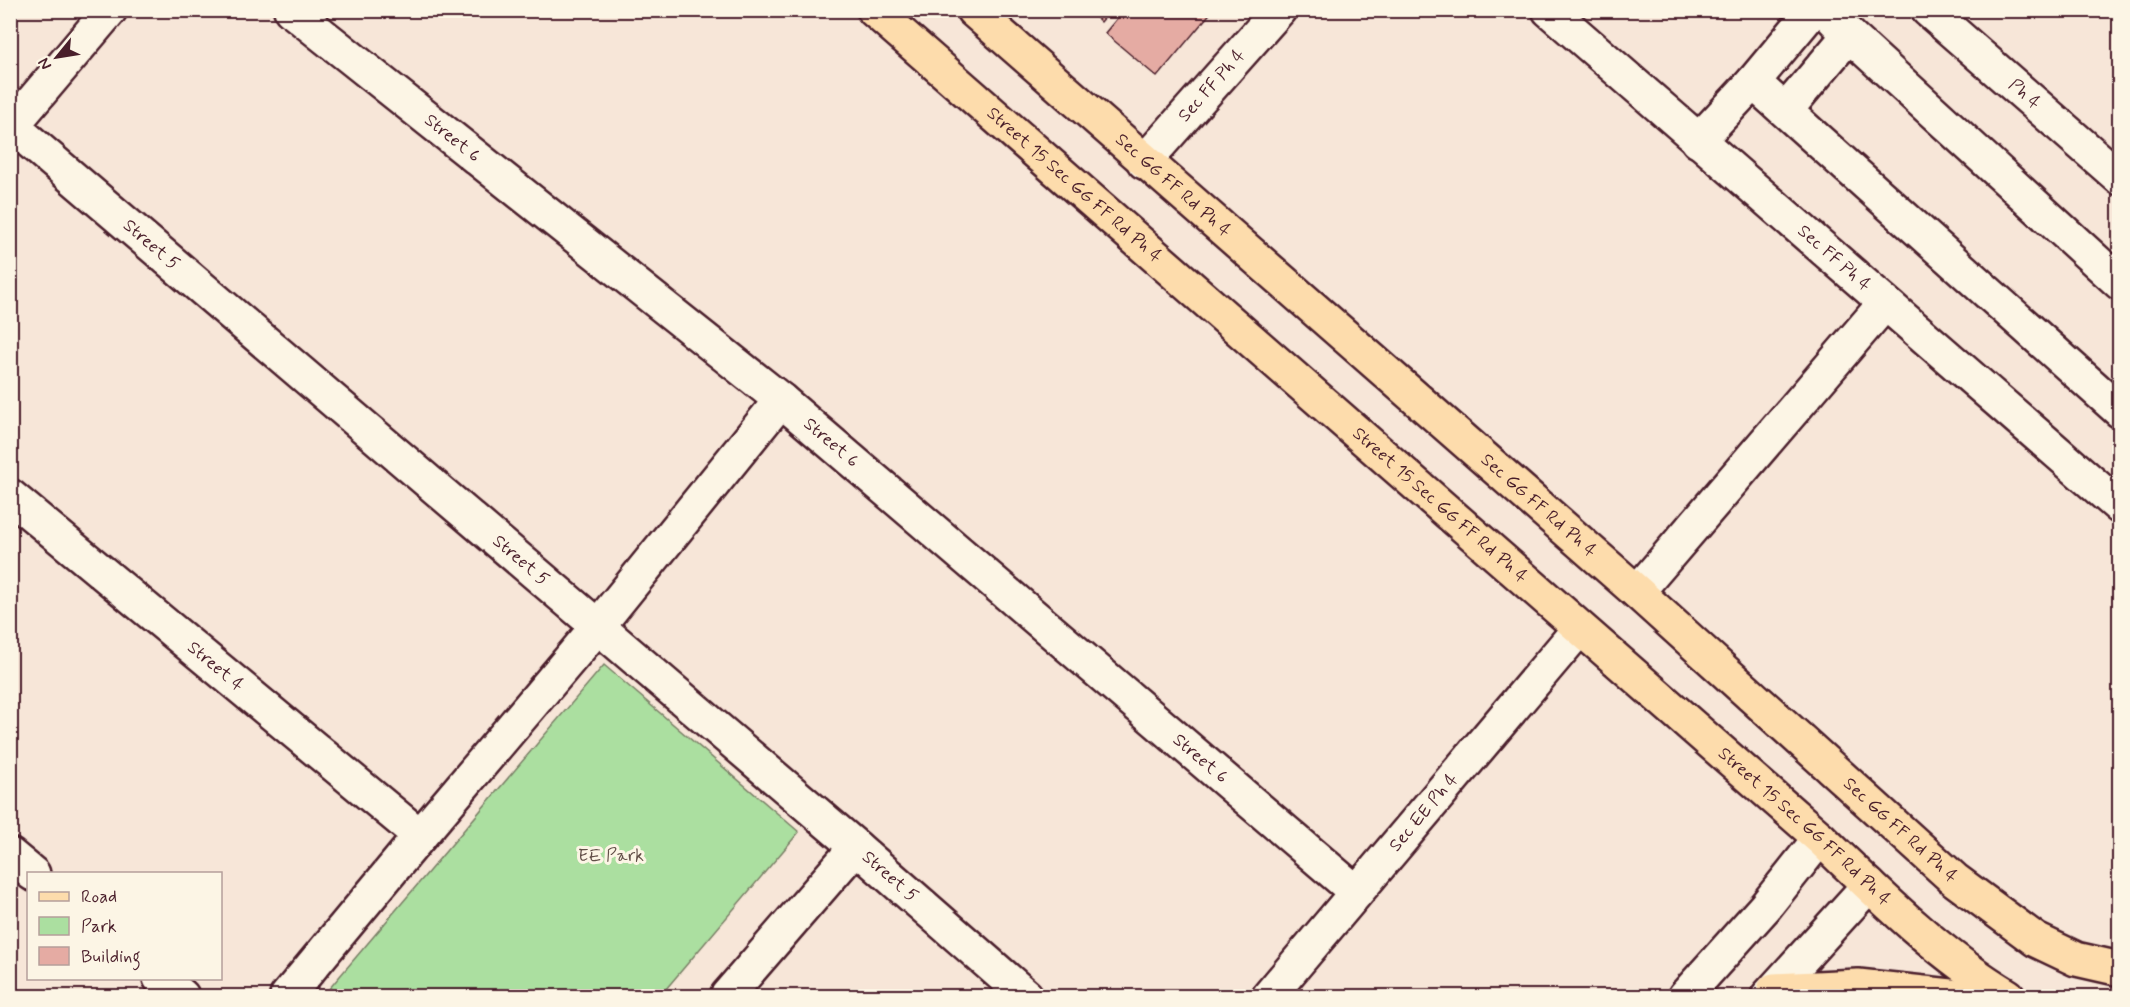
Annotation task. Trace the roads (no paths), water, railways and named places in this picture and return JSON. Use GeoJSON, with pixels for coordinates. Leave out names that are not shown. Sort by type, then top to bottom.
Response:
{"type":"FeatureCollection","features":[{"type":"Feature","properties":{"kind":"main road","name":"Street 15 Sec GG FF Rd Ph 4"},"geometry":{"type":"LineString","coordinates":[[874,10],[1820,838],[1945,952],[1983,981],[2008,996]]}},
{"type":"Feature","properties":{"kind":"main road","name":"Sec GG FF Rd Ph 4"},"geometry":{"type":"LineString","coordinates":[[973,10],[1637,592],[1930,858],[1990,908],[2036,940],[2076,959],[2120,969]]}},
{"type":"Feature","properties":{"kind":"main road"},"geometry":{"type":"LineString","coordinates":[[1771,993],[1858,986],[1951,996]]}},
{"type":"Feature","properties":{"kind":"street"},"geometry":{"type":"LineString","coordinates":[[11,127],[110,10]]}},
{"type":"Feature","properties":{"kind":"street","name":"Street 6"},"geometry":{"type":"LineString","coordinates":[[291,10],[782,400],[1356,892]]}},
{"type":"Feature","properties":{"kind":"street","name":"Sec FF Ph 4"},"geometry":{"type":"LineString","coordinates":[[1144,162],[1278,10]]}},
{"type":"Feature","properties":{"kind":"street","name":"Sec FF Ph 4"},"geometry":{"type":"LineString","coordinates":[[1549,10],[2120,507]]}},
{"type":"Feature","properties":{"kind":"street"},"geometry":{"type":"LineString","coordinates":[[1698,141],[1753,82],[1813,10]]}},
{"type":"Feature","properties":{"kind":"street"},"geometry":{"type":"LineString","coordinates":[[1826,10],[1849,35],[2120,283]]}},
{"type":"Feature","properties":{"kind":"street","name":"Ph 4"},"geometry":{"type":"LineString","coordinates":[[1928,10],[2120,178]]}},
{"type":"Feature","properties":{"kind":"street"},"geometry":{"type":"LineString","coordinates":[[1786,110],[1849,35]]}},
{"type":"Feature","properties":{"kind":"street"},"geometry":{"type":"LineString","coordinates":[[1753,82],[2120,411]]}},
{"type":"Feature","properties":{"kind":"street","name":"Street 5"},"geometry":{"type":"LineString","coordinates":[[11,127],[598,626],[1026,996]]}},
{"type":"Feature","properties":{"kind":"street"},"geometry":{"type":"LineString","coordinates":[[1637,592],[1885,303]]}},
{"type":"Feature","properties":{"kind":"street"},"geometry":{"type":"LineString","coordinates":[[287,996],[598,626],[782,400]]}},
{"type":"Feature","properties":{"kind":"street","name":"Street 4"},"geometry":{"type":"LineString","coordinates":[[10,496],[420,836]]}},
{"type":"Feature","properties":{"kind":"street","name":"Sec EE Ph 4"},"geometry":{"type":"LineString","coordinates":[[1269,996],[1579,629]]}},
{"type":"Feature","properties":{"kind":"street"},"geometry":{"type":"LineString","coordinates":[[1685,996],[1765,907],[1820,838]]}},
{"type":"Feature","properties":{"kind":"street"},"geometry":{"type":"LineString","coordinates":[[727,996],[856,847]]}},
{"type":"Feature","properties":{"kind":"street"},"geometry":{"type":"LineString","coordinates":[[10,855],[32,872]]}},
{"type":"Feature","properties":{"kind":"street"},"geometry":{"type":"LineString","coordinates":[[1771,993],[1869,885]]}},
{"type":"Feature","properties":{"kind":"street"},"geometry":{"type":"LineString","coordinates":[[162,980],[182,996]]}},
{"type":"Feature","properties":{"kind":"park label","name":"EE Park"},"geometry":{"type":"Point","coordinates":[611,856]}}]}
